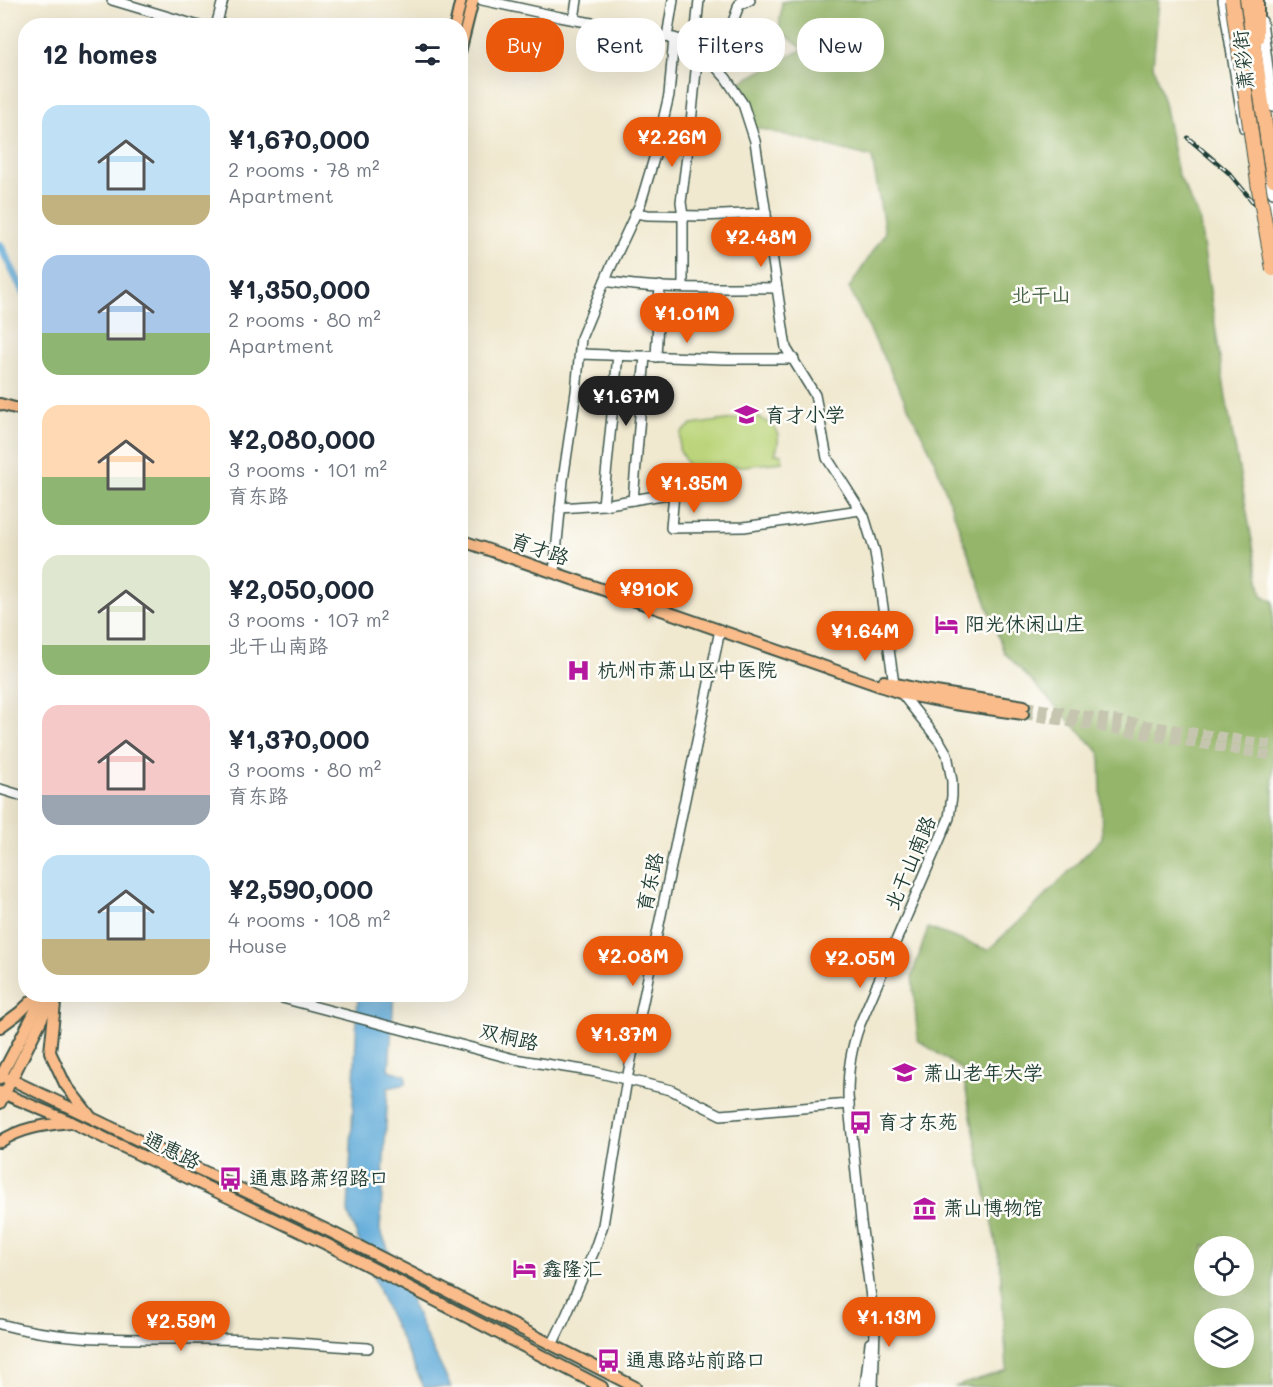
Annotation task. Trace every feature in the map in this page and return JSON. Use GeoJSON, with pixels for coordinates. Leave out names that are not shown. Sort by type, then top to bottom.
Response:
{"type":"FeatureCollection","features":[{"type":"Feature","properties":{"kind":"highway"},"geometry":{"type":"LineString","coordinates":[[1228,0],[1241,63],[1273,269]]}},
{"type":"Feature","properties":{"kind":"highway"},"geometry":{"type":"LineString","coordinates":[[1247,0],[1273,179]]}},
{"type":"Feature","properties":{"kind":"highway"},"geometry":{"type":"LineString","coordinates":[[1253,0],[1257,61]]}},
{"type":"Feature","properties":{"kind":"main road"},"geometry":{"type":"LineString","coordinates":[[457,18],[461,0]]}},
{"type":"Feature","properties":{"kind":"main road"},"geometry":{"type":"LineString","coordinates":[[468,20],[473,0]]}},
{"type":"Feature","properties":{"kind":"main road","name":"萧彩街"},"geometry":{"type":"LineString","coordinates":[[1228,0],[1260,162]]}},
{"type":"Feature","properties":{"kind":"main road","name":"萧彩街"},"geometry":{"type":"LineString","coordinates":[[1258,0],[1258,43],[1273,152]]}},
{"type":"Feature","properties":{"kind":"main road"},"geometry":{"type":"LineString","coordinates":[[0,404],[18,409]]}},
{"type":"Feature","properties":{"kind":"main road","name":"育才路"},"geometry":{"type":"LineString","coordinates":[[468,543],[903,694],[954,704],[1023,710],[894,684],[829,668]]}},
{"type":"Feature","properties":{"kind":"main road"},"geometry":{"type":"LineString","coordinates":[[0,1027],[31,1002]]}},
{"type":"Feature","properties":{"kind":"main road"},"geometry":{"type":"LineString","coordinates":[[40,1002],[0,1077],[12,1080],[333,1233],[635,1387]]}},
{"type":"Feature","properties":{"kind":"main road"},"geometry":{"type":"LineString","coordinates":[[2,1096],[51,1002]]}},
{"type":"Feature","properties":{"kind":"main road"},"geometry":{"type":"LineString","coordinates":[[54,1002],[50,1052],[65,1084],[92,1118]]}},
{"type":"Feature","properties":{"kind":"main road","name":"通惠路"},"geometry":{"type":"LineString","coordinates":[[2,1096],[71,1122],[327,1244],[602,1387]]}},
{"type":"Feature","properties":{"kind":"main road"},"geometry":{"type":"LineString","coordinates":[[0,1142],[36,1126],[71,1122]]}},
{"type":"Feature","properties":{"kind":"street"},"geometry":{"type":"LineString","coordinates":[[112,0],[172,18]]}},
{"type":"Feature","properties":{"kind":"street"},"geometry":{"type":"LineString","coordinates":[[218,18],[223,0]]}},
{"type":"Feature","properties":{"kind":"street"},"geometry":{"type":"LineString","coordinates":[[482,0],[677,40]]}},
{"type":"Feature","properties":{"kind":"street"},"geometry":{"type":"LineString","coordinates":[[574,19],[577,0]]}},
{"type":"Feature","properties":{"kind":"street"},"geometry":{"type":"LineString","coordinates":[[554,573],[581,338],[641,202],[655,155],[669,95],[674,38],[673,0]]}},
{"type":"Feature","properties":{"kind":"street"},"geometry":{"type":"LineString","coordinates":[[697,18],[699,0]]}},
{"type":"Feature","properties":{"kind":"street"},"geometry":{"type":"LineString","coordinates":[[734,18],[740,3],[750,0]]}},
{"type":"Feature","properties":{"kind":"street"},"geometry":{"type":"LineString","coordinates":[[1228,0],[1240,109],[1249,155],[1256,170],[1273,193]]}},
{"type":"Feature","properties":{"kind":"street"},"geometry":{"type":"LineString","coordinates":[[1258,0],[1273,107]]}},
{"type":"Feature","properties":{"kind":"street"},"geometry":{"type":"LineString","coordinates":[[683,287],[681,202],[696,72]]}},
{"type":"Feature","properties":{"kind":"street"},"geometry":{"type":"LineString","coordinates":[[721,72],[743,104],[755,141],[786,348],[815,395],[827,458],[864,516],[875,552],[894,684]]}},
{"type":"Feature","properties":{"kind":"street"},"geometry":{"type":"LineString","coordinates":[[635,213],[683,216],[766,213]]}},
{"type":"Feature","properties":{"kind":"street"},"geometry":{"type":"LineString","coordinates":[[605,281],[627,285],[777,288]]}},
{"type":"Feature","properties":{"kind":"street"},"geometry":{"type":"LineString","coordinates":[[656,357],[660,286]]}},
{"type":"Feature","properties":{"kind":"street"},"geometry":{"type":"LineString","coordinates":[[580,354],[794,359]]}},
{"type":"Feature","properties":{"kind":"street"},"geometry":{"type":"LineString","coordinates":[[603,505],[618,355]]}},
{"type":"Feature","properties":{"kind":"street"},"geometry":{"type":"LineString","coordinates":[[633,500],[645,356]]}},
{"type":"Feature","properties":{"kind":"street"},"geometry":{"type":"LineString","coordinates":[[560,508],[603,505],[674,493],[671,528],[744,527],[860,510]]}},
{"type":"Feature","properties":{"kind":"street","name":"育东路"},"geometry":{"type":"LineString","coordinates":[[552,1345],[585,1273],[603,1226],[627,1079],[720,630]]}},
{"type":"Feature","properties":{"kind":"street","name":"北干山南路"},"geometry":{"type":"LineString","coordinates":[[873,1387],[875,1328],[861,1222],[848,1075],[852,1046],[860,1024],[949,818],[952,781],[946,754],[940,742],[894,684]]}},
{"type":"Feature","properties":{"kind":"street"},"geometry":{"type":"LineString","coordinates":[[0,789],[18,794]]}},
{"type":"Feature","properties":{"kind":"street","name":"双桐路"},"geometry":{"type":"LineString","coordinates":[[297,1002],[514,1059],[596,1072],[671,1090],[721,1115],[849,1104]]}},
{"type":"Feature","properties":{"kind":"street"},"geometry":{"type":"LineString","coordinates":[[865,1387],[873,1311]]}},
{"type":"Feature","properties":{"kind":"street"},"geometry":{"type":"LineString","coordinates":[[0,1324],[20,1330],[94,1339],[216,1339],[368,1348]]}},
{"type":"Feature","properties":{"kind":"green space","name":"北干山"},"geometry":{"type":"Polygon","coordinates":[[[792,0],[1159,0],[1153,65],[1164,103],[1178,174],[1199,217],[1226,398],[1262,595],[1273,601],[1273,1387],[954,1387],[1007,1370],[1000,1265],[962,1070],[918,1040],[912,976],[928,928],[988,950],[1102,838],[1100,753],[1004,652],[934,459],[849,288],[885,233],[872,157],[750,126],[739,83],[760,72],[785,72],[785,59],[797,52],[797,72],[884,72],[884,18],[797,18],[797,44],[785,35],[785,18],[780,18],[782,2],[792,0]]]}},
{"type":"Feature","properties":{"kind":"green space"},"geometry":{"type":"Polygon","coordinates":[[[754,416],[772,425],[775,429],[778,434],[778,446],[775,454],[782,454],[782,462],[677,473],[690,470],[679,449],[681,433],[691,425],[754,416]]]}},
{"type":"Feature","properties":{"kind":"water"},"geometry":{"type":"Polygon","coordinates":[[[358,1002],[394,1002],[389,1070],[406,1075],[406,1084],[388,1088],[380,1230],[451,1387],[424,1387],[383,1301],[348,1213],[358,1002]]]}},
{"type":"Feature","properties":{"kind":"waterway"},"geometry":{"type":"LineString","coordinates":[[0,245],[18,281]]}},
{"type":"Feature","properties":{"kind":"tunnel"},"geometry":{"type":"LineString","coordinates":[[1024,706],[1273,745]]}},
{"type":"Feature","properties":{"kind":"tunnel"},"geometry":{"type":"LineString","coordinates":[[1023,714],[1273,756]]}},
{"type":"Feature","properties":{"kind":"railway"},"geometry":{"type":"LineString","coordinates":[[1188,138],[1229,173],[1273,226]]}},
{"type":"Feature","properties":{"kind":"place","name":"育才小学"},"geometry":{"type":"Point","coordinates":[747,415]}},
{"type":"Feature","properties":{"kind":"place","name":"阳光休闲山庄"},"geometry":{"type":"Point","coordinates":[947,624]}},
{"type":"Feature","properties":{"kind":"place","name":"杭州市萧山区中医院"},"geometry":{"type":"Point","coordinates":[579,670]}},
{"type":"Feature","properties":{"kind":"place","name":"萧山老年大学"},"geometry":{"type":"Point","coordinates":[905,1073]}},
{"type":"Feature","properties":{"kind":"place","name":"育才东苑"},"geometry":{"type":"Point","coordinates":[860,1122]}},
{"type":"Feature","properties":{"kind":"place","name":"通惠路萧绍路口"},"geometry":{"type":"Point","coordinates":[231,1178]}},
{"type":"Feature","properties":{"kind":"place","name":"萧山博物馆"},"geometry":{"type":"Point","coordinates":[925,1208]}},
{"type":"Feature","properties":{"kind":"place","name":"鑫隆汇"},"geometry":{"type":"Point","coordinates":[524,1269]}},
{"type":"Feature","properties":{"kind":"place","name":"通惠路站前路口"},"geometry":{"type":"Point","coordinates":[608,1360]}}]}
